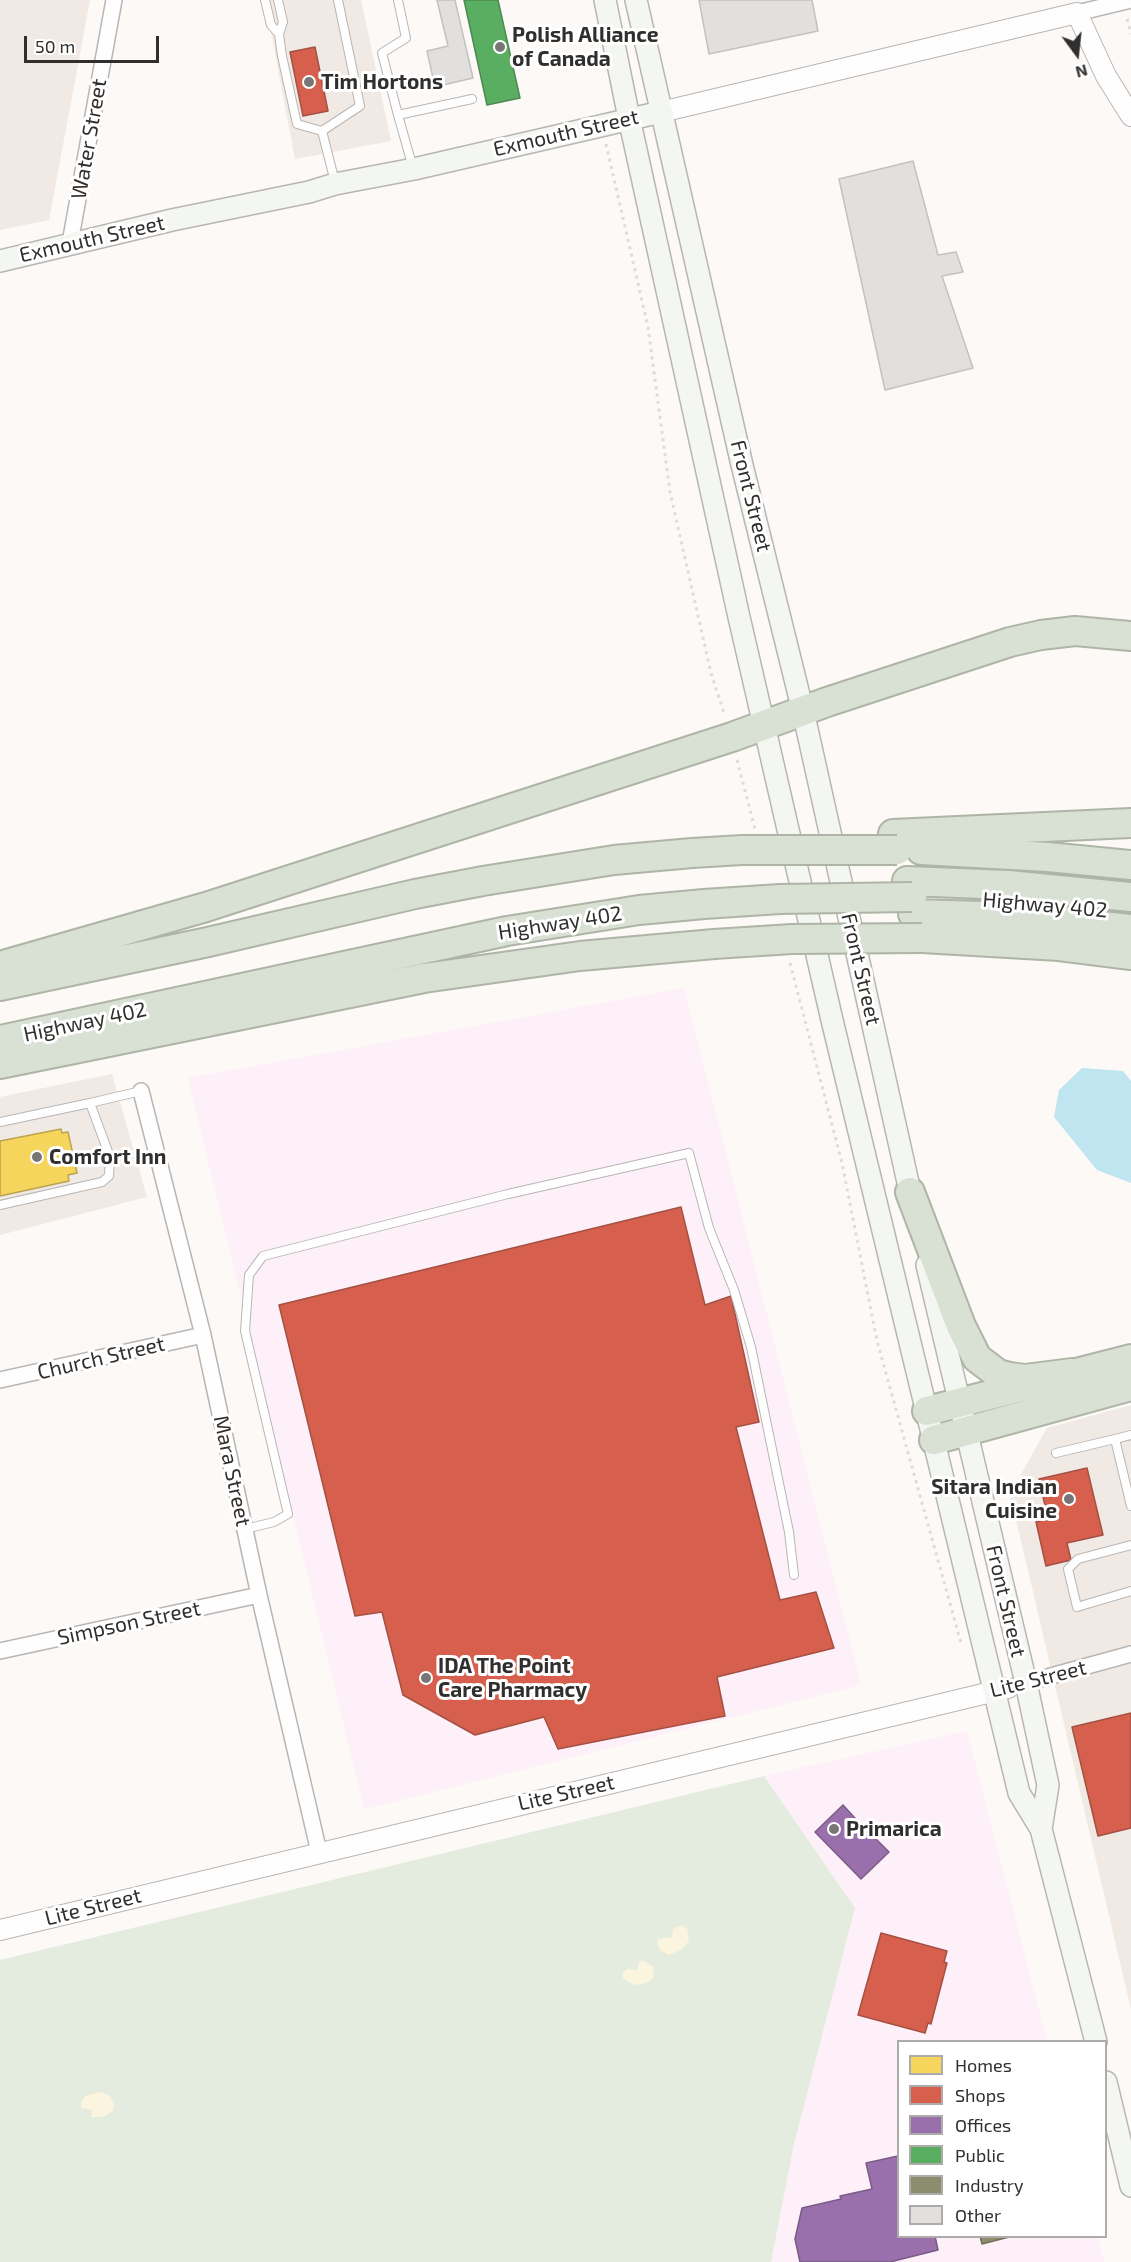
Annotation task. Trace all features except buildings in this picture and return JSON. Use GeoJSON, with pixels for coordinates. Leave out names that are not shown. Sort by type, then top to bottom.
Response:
{"type":"FeatureCollection","features":[{"type":"Feature","properties":{"kind":"highway"},"geometry":{"type":"LineString","coordinates":[[0,966],[206,907],[999,646],[1041,635],[1075,631],[1131,636]]}},
{"type":"Feature","properties":{"kind":"highway"},"geometry":{"type":"LineString","coordinates":[[0,986],[471,883],[614,860],[692,853],[895,842],[1131,823]]}},
{"type":"Feature","properties":{"kind":"highway"},"geometry":{"type":"LineString","coordinates":[[895,842],[1131,866]]}},
{"type":"Feature","properties":{"kind":"highway"},"geometry":{"type":"LineString","coordinates":[[0,1021],[344,946],[507,914],[588,901],[707,914],[792,939],[1008,885],[1131,897]]}},
{"type":"Feature","properties":{"kind":"highway","name":"Highway 402"},"geometry":{"type":"LineString","coordinates":[[0,1040],[507,931],[639,910],[707,914],[780,899],[914,908],[1017,901],[1131,913]]}},
{"type":"Feature","properties":{"kind":"highway"},"geometry":{"type":"LineString","coordinates":[[914,908],[1131,929]]}},
{"type":"Feature","properties":{"kind":"highway"},"geometry":{"type":"LineString","coordinates":[[914,908],[1059,946],[1131,955]]}},
{"type":"Feature","properties":{"kind":"highway"},"geometry":{"type":"LineString","coordinates":[[0,1064],[213,1019],[447,974],[580,956],[707,914]]}},
{"type":"Feature","properties":{"kind":"highway"},"geometry":{"type":"LineString","coordinates":[[910,1192],[962,1326],[977,1358],[998,1374],[1010,1377],[1025,1379],[1072,1373]]}},
{"type":"Feature","properties":{"kind":"highway"},"geometry":{"type":"LineString","coordinates":[[927,1411],[1131,1359]]}},
{"type":"Feature","properties":{"kind":"highway"},"geometry":{"type":"LineString","coordinates":[[934,1440],[1062,1403],[1131,1386]]}},
{"type":"Feature","properties":{"kind":"main road","name":"Front Street"},"geometry":{"type":"LineString","coordinates":[[605,0],[629,118],[764,725],[832,1020],[934,1440],[1010,1687],[1047,1785],[1041,1829]]}},
{"type":"Feature","properties":{"kind":"main road","name":"Front Street"},"geometry":{"type":"LineString","coordinates":[[636,0],[742,465],[803,711],[966,1432],[1010,1687],[1019,1793],[1041,1829],[1095,2040]]}},
{"type":"Feature","properties":{"kind":"main road","name":"Exmouth Street"},"geometry":{"type":"LineString","coordinates":[[0,261],[70,243],[309,192],[335,184],[414,169],[661,112]]}},
{"type":"Feature","properties":{"kind":"main road"},"geometry":{"type":"LineString","coordinates":[[1107,2086],[1131,2186]]}},
{"type":"Feature","properties":{"kind":"street","name":"Water Street"},"geometry":{"type":"LineString","coordinates":[[70,243],[114,0]]}},
{"type":"Feature","properties":{"kind":"street","name":"Exmouth Street"},"geometry":{"type":"LineString","coordinates":[[661,112],[1131,0]]}},
{"type":"Feature","properties":{"kind":"street"},"geometry":{"type":"LineString","coordinates":[[1077,13],[1106,76],[1131,116]]}},
{"type":"Feature","properties":{"kind":"street","name":"Mara Street"},"geometry":{"type":"LineString","coordinates":[[141,1091],[203,1335],[259,1595],[319,1852]]}},
{"type":"Feature","properties":{"kind":"street","name":"Church Street"},"geometry":{"type":"LineString","coordinates":[[0,1380],[203,1335]]}},
{"type":"Feature","properties":{"kind":"street","name":"Simpson Street"},"geometry":{"type":"LineString","coordinates":[[0,1651],[259,1595]]}},
{"type":"Feature","properties":{"kind":"street","name":"Lite Street"},"geometry":{"type":"LineString","coordinates":[[0,1930],[1010,1687],[1131,1654]]}},
{"type":"Feature","properties":{"kind":"lane"},"geometry":{"type":"LineString","coordinates":[[265,0],[271,25],[279,34]]}},
{"type":"Feature","properties":{"kind":"lane"},"geometry":{"type":"LineString","coordinates":[[278,0],[283,22],[279,34],[282,56],[297,124],[322,131],[360,106],[339,4]]}},
{"type":"Feature","properties":{"kind":"lane"},"geometry":{"type":"LineString","coordinates":[[398,0],[406,38],[382,53],[414,169]]}},
{"type":"Feature","properties":{"kind":"lane"},"geometry":{"type":"LineString","coordinates":[[398,115],[472,99]]}},
{"type":"Feature","properties":{"kind":"lane"},"geometry":{"type":"LineString","coordinates":[[322,131],[335,184]]}},
{"type":"Feature","properties":{"kind":"lane"},"geometry":{"type":"LineString","coordinates":[[0,1122],[141,1091]]}},
{"type":"Feature","properties":{"kind":"lane"},"geometry":{"type":"LineString","coordinates":[[0,1205],[102,1182],[109,1176],[110,1157],[90,1104]]}},
{"type":"Feature","properties":{"kind":"lane"},"geometry":{"type":"LineString","coordinates":[[245,1529],[274,1522],[288,1514],[245,1331],[249,1275],[263,1257],[508,1194],[689,1153],[709,1228],[734,1290],[751,1347],[789,1532],[794,1575]]}},
{"type":"Feature","properties":{"kind":"lane"},"geometry":{"type":"LineString","coordinates":[[1056,1453],[1131,1435]]}},
{"type":"Feature","properties":{"kind":"lane"},"geometry":{"type":"LineString","coordinates":[[1115,1439],[1131,1506]]}},
{"type":"Feature","properties":{"kind":"lane"},"geometry":{"type":"LineString","coordinates":[[1131,1545],[1078,1559],[1068,1569],[1077,1607],[1131,1591]]}},
{"type":"Feature","properties":{"kind":"shaded area"},"geometry":{"type":"Polygon","coordinates":[[[0,0],[90,0],[49,220],[0,230],[0,0]]]}},
{"type":"Feature","properties":{"kind":"shaded area"},"geometry":{"type":"Polygon","coordinates":[[[265,0],[361,0],[391,141],[295,159],[265,0]]]}},
{"type":"Feature","properties":{"kind":"shaded area"},"geometry":{"type":"Polygon","coordinates":[[[684,988],[861,1685],[364,1809],[188,1078],[684,988]]]}},
{"type":"Feature","properties":{"kind":"shaded area"},"geometry":{"type":"Polygon","coordinates":[[[112,1074],[147,1197],[0,1235],[0,1097],[112,1074]]]}},
{"type":"Feature","properties":{"kind":"shaded area"},"geometry":{"type":"Polygon","coordinates":[[[1131,1405],[1131,2009],[1010,1494],[1047,1428],[1131,1405]]]}},
{"type":"Feature","properties":{"kind":"shaded area"},"geometry":{"type":"Polygon","coordinates":[[[967,1731],[1047,2040],[897,2040],[897,2238],[1098,2238],[1104,2262],[771,2262],[794,2144],[855,1908],[764,1776],[967,1731]]]}},
{"type":"Feature","properties":{"kind":"shaded area"},"geometry":{"type":"Polygon","coordinates":[[[764,1776],[855,1908],[794,2144],[771,2262],[0,2262],[0,1960],[764,1776]]]}},
{"type":"Feature","properties":{"kind":"sand"},"geometry":{"type":"Polygon","coordinates":[[[682,1925],[687,1928],[689,1940],[686,1945],[669,1955],[661,1951],[657,1944],[658,1939],[672,1937],[673,1929],[682,1925]]]}},
{"type":"Feature","properties":{"kind":"sand"},"geometry":{"type":"Polygon","coordinates":[[[642,1960],[654,1967],[653,1979],[647,1983],[635,1985],[623,1978],[623,1973],[627,1969],[637,1970],[642,1960]]]}},
{"type":"Feature","properties":{"kind":"sand"},"geometry":{"type":"Polygon","coordinates":[[[102,2092],[110,2096],[114,2104],[113,2111],[103,2117],[91,2117],[92,2110],[81,2108],[81,2103],[84,2097],[102,2092]]]}},
{"type":"Feature","properties":{"kind":"water"},"geometry":{"type":"Polygon","coordinates":[[[1082,1068],[1123,1071],[1131,1081],[1131,1183],[1097,1170],[1054,1117],[1059,1090],[1082,1068]]]}},
{"type":"Feature","properties":{"kind":"place","name":"Polish Alliance of Canada"},"geometry":{"type":"Point","coordinates":[500,47]}},
{"type":"Feature","properties":{"kind":"place","name":"Tim Hortons"},"geometry":{"type":"Point","coordinates":[309,82]}},
{"type":"Feature","properties":{"kind":"place","name":"Comfort Inn"},"geometry":{"type":"Point","coordinates":[37,1157]}},
{"type":"Feature","properties":{"kind":"place","name":"Sitara Indian Cuisine"},"geometry":{"type":"Point","coordinates":[1069,1499]}},
{"type":"Feature","properties":{"kind":"place","name":"IDA The Point Care Pharmacy"},"geometry":{"type":"Point","coordinates":[426,1678]}},
{"type":"Feature","properties":{"kind":"place","name":"Primarica"},"geometry":{"type":"Point","coordinates":[834,1829]}}]}
